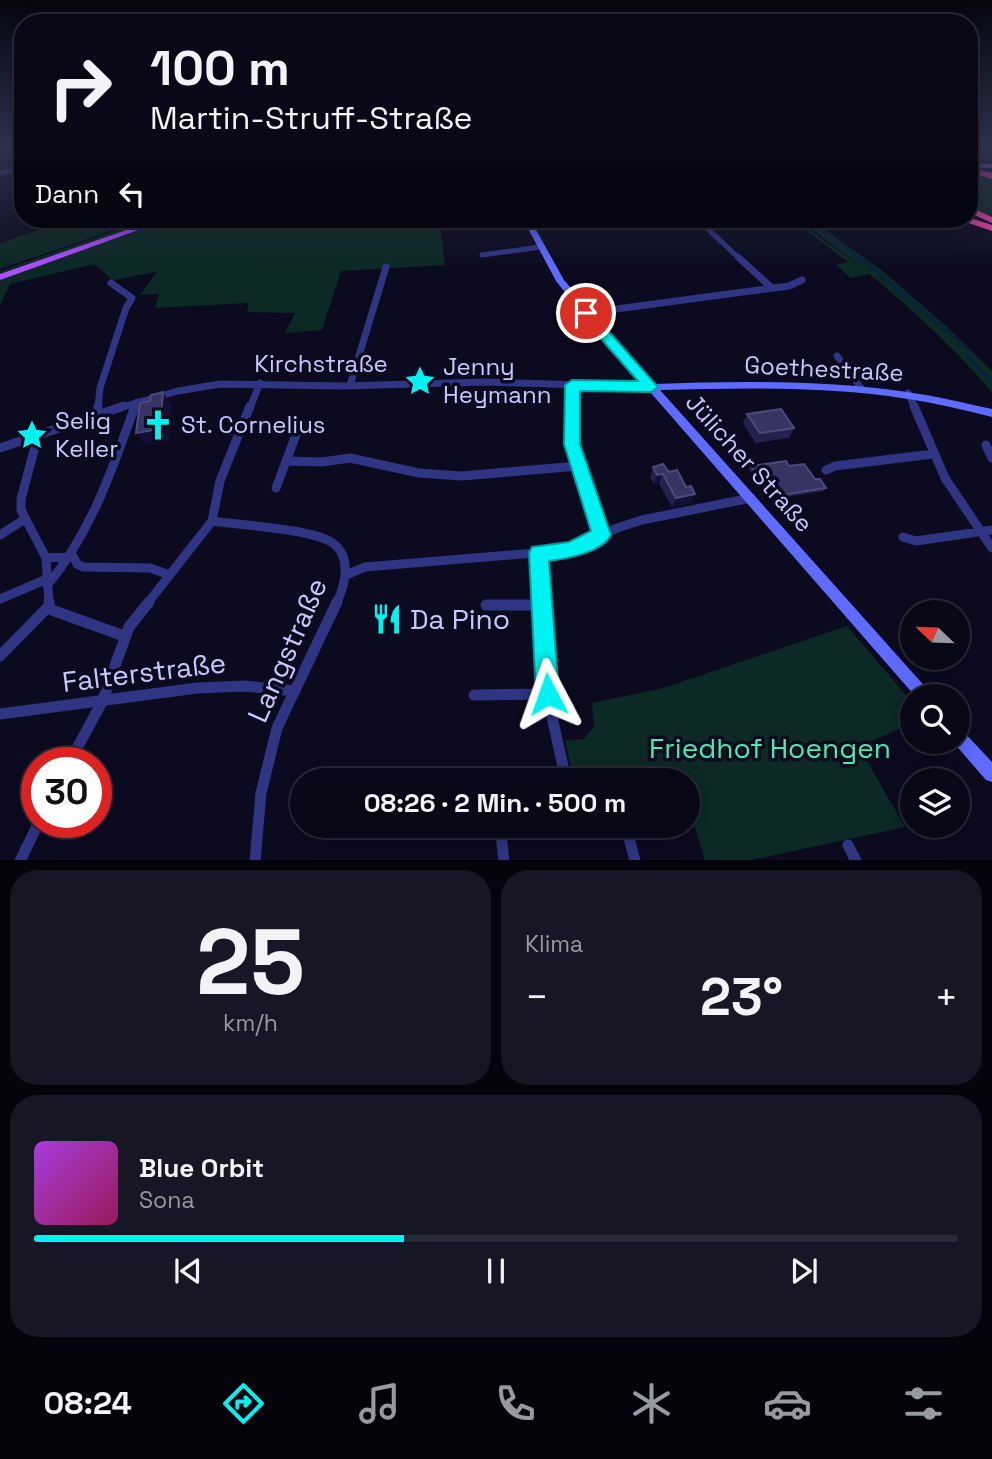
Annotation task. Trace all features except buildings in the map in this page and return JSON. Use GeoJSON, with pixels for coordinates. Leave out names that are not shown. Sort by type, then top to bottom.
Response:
{"type":"FeatureCollection","features":[{"type":"Feature","properties":{"kind":"main road"},"geometry":{"type":"LineString","coordinates":[[0,277],[140,228]]}},
{"type":"Feature","properties":{"kind":"main road","name":"Jülicher Straße"},"geometry":{"type":"LineString","coordinates":[[530,228],[560,281],[586,313],[914,684]]}},
{"type":"Feature","properties":{"kind":"main road","name":"Goethestraße"},"geometry":{"type":"LineString","coordinates":[[651,387],[861,388],[908,393],[992,413]]}},
{"type":"Feature","properties":{"kind":"main road"},"geometry":{"type":"LineString","coordinates":[[970,749],[992,774]]}},
{"type":"Feature","properties":{"kind":"street"},"geometry":{"type":"LineString","coordinates":[[707,228],[772,288]]}},
{"type":"Feature","properties":{"kind":"street"},"geometry":{"type":"LineString","coordinates":[[482,255],[540,247]]}},
{"type":"Feature","properties":{"kind":"street"},"geometry":{"type":"LineString","coordinates":[[351,385],[355,362],[374,311],[375,298],[386,267]]}},
{"type":"Feature","properties":{"kind":"street"},"geometry":{"type":"LineString","coordinates":[[586,313],[789,286],[802,280]]}},
{"type":"Feature","properties":{"kind":"street"},"geometry":{"type":"LineString","coordinates":[[97,416],[103,376],[126,307],[132,298],[111,283]]}},
{"type":"Feature","properties":{"kind":"street"},"geometry":{"type":"LineString","coordinates":[[837,356],[861,388]]}},
{"type":"Feature","properties":{"kind":"street","name":"Kirchstraße"},"geometry":{"type":"LineString","coordinates":[[0,448],[137,402],[199,387],[260,383],[351,385],[485,382],[651,387]]}},
{"type":"Feature","properties":{"kind":"street"},"geometry":{"type":"LineString","coordinates":[[78,747],[102,702],[124,636],[212,521],[220,481],[260,383]]}},
{"type":"Feature","properties":{"kind":"street"},"geometry":{"type":"LineString","coordinates":[[572,385],[572,444],[602,535]]}},
{"type":"Feature","properties":{"kind":"street"},"geometry":{"type":"LineString","coordinates":[[908,393],[933,454],[992,548]]}},
{"type":"Feature","properties":{"kind":"street"},"geometry":{"type":"LineString","coordinates":[[0,599],[47,583],[73,556],[102,498],[137,402]]}},
{"type":"Feature","properties":{"kind":"street"},"geometry":{"type":"LineString","coordinates":[[276,488],[297,432]]}},
{"type":"Feature","properties":{"kind":"street"},"geometry":{"type":"LineString","coordinates":[[38,436],[21,499],[21,510],[46,558],[48,607],[54,613],[124,636]]}},
{"type":"Feature","properties":{"kind":"street"},"geometry":{"type":"LineString","coordinates":[[986,445],[992,458]]}},
{"type":"Feature","properties":{"kind":"street"},"geometry":{"type":"LineString","coordinates":[[826,470],[835,466],[933,454]]}},
{"type":"Feature","properties":{"kind":"street"},"geometry":{"type":"LineString","coordinates":[[287,461],[350,458],[419,473],[462,476],[578,466]]}},
{"type":"Feature","properties":{"kind":"street"},"geometry":{"type":"LineString","coordinates":[[346,575],[365,567],[571,550],[642,520],[751,498]]}},
{"type":"Feature","properties":{"kind":"street"},"geometry":{"type":"LineString","coordinates":[[0,535],[25,519]]}},
{"type":"Feature","properties":{"kind":"street","name":"Langstraße"},"geometry":{"type":"LineString","coordinates":[[212,521],[325,539],[335,544],[342,554],[346,575],[342,592],[277,728],[261,793],[256,860]]}},
{"type":"Feature","properties":{"kind":"street"},"geometry":{"type":"LineString","coordinates":[[904,537],[916,541],[992,530]]}},
{"type":"Feature","properties":{"kind":"street"},"geometry":{"type":"LineString","coordinates":[[539,553],[548,694],[563,768]]}},
{"type":"Feature","properties":{"kind":"street"},"geometry":{"type":"LineString","coordinates":[[46,558],[73,556]]}},
{"type":"Feature","properties":{"kind":"street"},"geometry":{"type":"LineString","coordinates":[[73,556],[77,564],[83,567],[152,568],[170,575]]}},
{"type":"Feature","properties":{"kind":"street"},"geometry":{"type":"LineString","coordinates":[[486,605],[542,605]]}},
{"type":"Feature","properties":{"kind":"street"},"geometry":{"type":"LineString","coordinates":[[0,656],[48,607]]}},
{"type":"Feature","properties":{"kind":"street","name":"Falterstraße"},"geometry":{"type":"LineString","coordinates":[[0,714],[102,702],[194,686],[257,685],[295,691]]}},
{"type":"Feature","properties":{"kind":"street"},"geometry":{"type":"LineString","coordinates":[[474,695],[548,694]]}},
{"type":"Feature","properties":{"kind":"street"},"geometry":{"type":"LineString","coordinates":[[20,860],[31,838]]}},
{"type":"Feature","properties":{"kind":"street"},"geometry":{"type":"LineString","coordinates":[[501,838],[504,860]]}},
{"type":"Feature","properties":{"kind":"street"},"geometry":{"type":"LineString","coordinates":[[629,838],[635,860]]}},
{"type":"Feature","properties":{"kind":"street"},"geometry":{"type":"LineString","coordinates":[[848,845],[856,860]]}},
{"type":"Feature","properties":{"kind":"green space"},"geometry":{"type":"Polygon","coordinates":[[[978,186],[992,186],[992,217],[978,211],[978,186]]]}},
{"type":"Feature","properties":{"kind":"green space"},"geometry":{"type":"Polygon","coordinates":[[[44,228],[119,228],[0,269],[0,243],[44,228]]]}},
{"type":"Feature","properties":{"kind":"green space"},"geometry":{"type":"Polygon","coordinates":[[[123,228],[137,228],[0,275],[0,271],[123,228]]]}},
{"type":"Feature","properties":{"kind":"green space"},"geometry":{"type":"Polygon","coordinates":[[[146,228],[440,228],[445,265],[341,271],[322,330],[285,333],[295,313],[247,312],[249,303],[155,308],[159,294],[140,295],[157,272],[113,280],[94,264],[10,284],[0,305],[0,279],[146,228]]]}},
{"type":"Feature","properties":{"kind":"green space"},"geometry":{"type":"Polygon","coordinates":[[[804,228],[870,274],[851,278],[836,265],[848,262],[804,228]]]}},
{"type":"Feature","properties":{"kind":"green space"},"geometry":{"type":"Polygon","coordinates":[[[810,228],[823,228],[884,272],[945,325],[992,371],[992,392],[947,344],[900,300],[810,228]]]}},
{"type":"Feature","properties":{"kind":"green space","name":"Friedhof Hoengen"},"geometry":{"type":"Polygon","coordinates":[[[847,626],[900,688],[900,728],[859,747],[900,818],[900,828],[751,860],[705,860],[698,838],[700,768],[571,768],[565,740],[584,739],[594,726],[592,703],[663,688],[847,626]]]}},
{"type":"Feature","properties":{"kind":"waterway"},"geometry":{"type":"LineString","coordinates":[[819,228],[862,260]]}},
{"type":"Feature","properties":{"kind":"waterway"},"geometry":{"type":"LineString","coordinates":[[860,258],[950,333],[969,351],[971,361],[992,381]]}},
{"type":"Feature","properties":{"kind":"place","name":"Jenny Heymann"},"geometry":{"type":"Point","coordinates":[420,381]}},
{"type":"Feature","properties":{"kind":"place","name":"St. Cornelius"},"geometry":{"type":"Point","coordinates":[158,425]}},
{"type":"Feature","properties":{"kind":"place","name":"Selig Keller"},"geometry":{"type":"Point","coordinates":[32,435]}},
{"type":"Feature","properties":{"kind":"place","name":"Da Pino"},"geometry":{"type":"Point","coordinates":[387,619]}},
{"type":"Feature","properties":{"kind":"route"},"geometry":{"type":"LineString","coordinates":[[548,694],[539,553],[571,550],[602,535],[572,444],[572,385],[651,387],[586,313]]}}]}
